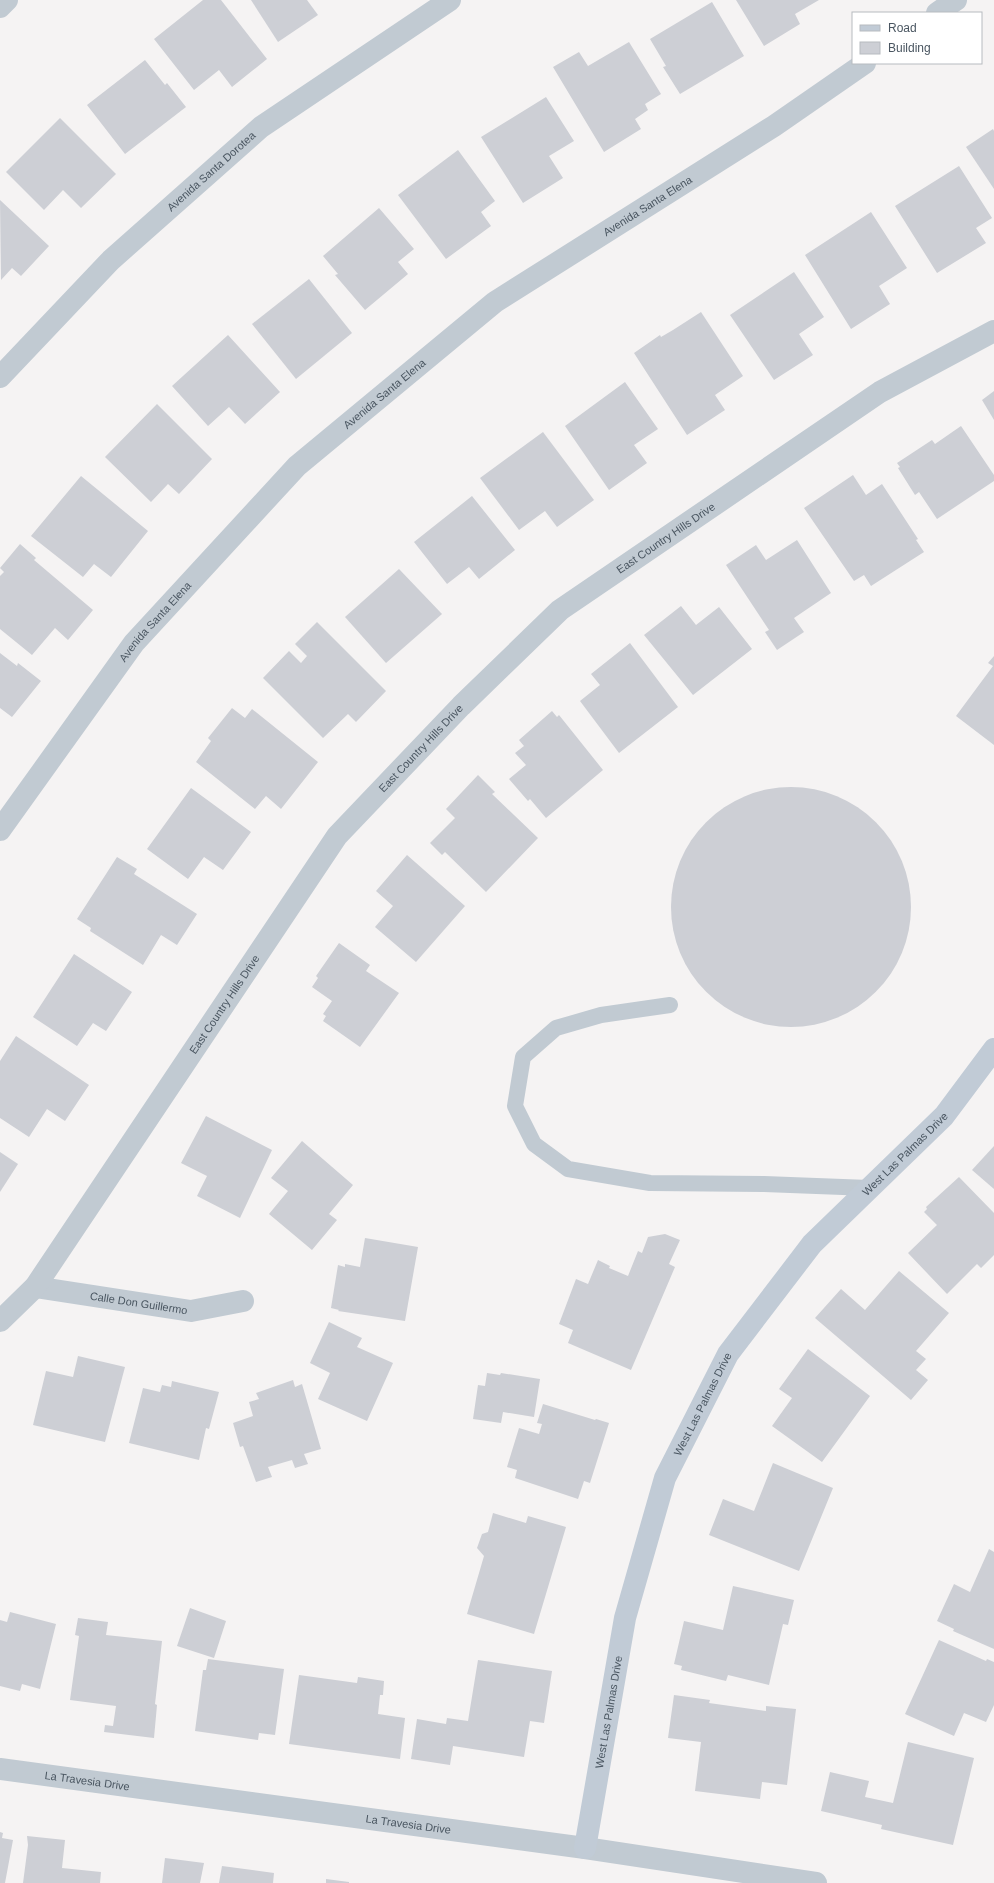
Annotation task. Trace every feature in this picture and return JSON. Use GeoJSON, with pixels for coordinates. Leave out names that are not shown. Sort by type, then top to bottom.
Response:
{"type":"FeatureCollection","features":[{"type":"Feature","properties":{"kind":"street"},"geometry":{"type":"LineString","coordinates":[[0,7],[7,0]]}},
{"type":"Feature","properties":{"kind":"street","name":"Avenida Santa Dorotea"},"geometry":{"type":"LineString","coordinates":[[0,377],[110,260],[261,127],[450,0]]}},
{"type":"Feature","properties":{"kind":"street"},"geometry":{"type":"LineString","coordinates":[[938,12],[956,0]]}},
{"type":"Feature","properties":{"kind":"street","name":"Avenida Santa Elena"},"geometry":{"type":"LineString","coordinates":[[0,830],[134,643],[297,466],[495,302],[774,126],[864,64]]}},
{"type":"Feature","properties":{"kind":"street","name":"East Country Hills Drive"},"geometry":{"type":"LineString","coordinates":[[0,1321],[35,1288],[337,836],[461,706],[560,610],[880,392],[994,331]]}},
{"type":"Feature","properties":{"kind":"street","name":"West Las Palmas Drive"},"geometry":{"type":"LineString","coordinates":[[585,1848],[625,1618],[664,1478],[728,1354],[812,1244],[944,1116],[994,1049]]}},
{"type":"Feature","properties":{"kind":"street","name":"Calle Don Guillermo"},"geometry":{"type":"LineString","coordinates":[[35,1288],[191,1311],[243,1302]]}},
{"type":"Feature","properties":{"kind":"street","name":"La Travesia Drive"},"geometry":{"type":"LineString","coordinates":[[0,1769],[585,1848],[816,1883]]}},
{"type":"Feature","properties":{"kind":"lane"},"geometry":{"type":"LineString","coordinates":[[670,1005],[601,1015],[556,1028],[523,1056],[515,1106],[534,1144],[568,1169],[650,1183],[764,1184],[869,1188]]}},
{"type":"Feature","properties":{"kind":"building"},"geometry":{"type":"Polygon","coordinates":[[[203,0],[221,0],[267,59],[232,87],[219,70],[194,90],[154,39],[203,0]]]}},
{"type":"Feature","properties":{"kind":"building"},"geometry":{"type":"Polygon","coordinates":[[[251,0],[307,0],[318,15],[278,42],[251,0]]]}},
{"type":"Feature","properties":{"kind":"building"},"geometry":{"type":"Polygon","coordinates":[[[736,0],[819,0],[795,14],[800,24],[764,46],[736,0]]]}},
{"type":"Feature","properties":{"kind":"building"},"geometry":{"type":"Polygon","coordinates":[[[712,2],[744,56],[680,94],[663,67],[666,66],[650,39],[712,2]]]}},
{"type":"Feature","properties":{"kind":"building"},"geometry":{"type":"Polygon","coordinates":[[[629,42],[661,94],[645,104],[648,110],[635,119],[641,129],[604,152],[553,67],[579,52],[588,66],[629,42]]]}},
{"type":"Feature","properties":{"kind":"building"},"geometry":{"type":"Polygon","coordinates":[[[145,60],[165,85],[167,83],[186,107],[125,154],[87,105],[145,60]]]}},
{"type":"Feature","properties":{"kind":"building"},"geometry":{"type":"Polygon","coordinates":[[[546,97],[574,141],[549,156],[563,178],[523,203],[481,137],[546,97]]]}},
{"type":"Feature","properties":{"kind":"building"},"geometry":{"type":"Polygon","coordinates":[[[60,118],[116,174],[81,208],[63,190],[44,210],[6,172],[60,118]]]}},
{"type":"Feature","properties":{"kind":"building"},"geometry":{"type":"Polygon","coordinates":[[[993,129],[994,131],[994,189],[966,147],[993,129]]]}},
{"type":"Feature","properties":{"kind":"building"},"geometry":{"type":"Polygon","coordinates":[[[458,150],[495,201],[481,212],[491,226],[446,259],[398,195],[458,150]]]}},
{"type":"Feature","properties":{"kind":"building"},"geometry":{"type":"Polygon","coordinates":[[[959,166],[992,218],[976,228],[986,243],[937,273],[895,206],[959,166]]]}},
{"type":"Feature","properties":{"kind":"building"},"geometry":{"type":"Polygon","coordinates":[[[0,200],[49,246],[21,276],[12,268],[1,280],[0,200]]]}},
{"type":"Feature","properties":{"kind":"building"},"geometry":{"type":"Polygon","coordinates":[[[379,208],[414,249],[398,262],[408,274],[365,310],[335,275],[338,274],[323,256],[379,208]]]}},
{"type":"Feature","properties":{"kind":"building"},"geometry":{"type":"Polygon","coordinates":[[[871,212],[907,268],[879,286],[890,304],[851,329],[805,255],[871,212]]]}},
{"type":"Feature","properties":{"kind":"building"},"geometry":{"type":"Polygon","coordinates":[[[794,272],[824,317],[799,334],[813,355],[774,380],[730,315],[794,272]]]}},
{"type":"Feature","properties":{"kind":"building"},"geometry":{"type":"Polygon","coordinates":[[[309,279],[352,333],[296,379],[252,324],[309,279]]]}},
{"type":"Feature","properties":{"kind":"building"},"geometry":{"type":"Polygon","coordinates":[[[701,312],[743,376],[715,395],[725,410],[687,435],[634,353],[660,335],[661,337],[701,312]]]}},
{"type":"Feature","properties":{"kind":"building"},"geometry":{"type":"Polygon","coordinates":[[[228,335],[280,392],[245,424],[229,407],[208,426],[172,386],[228,335]]]}},
{"type":"Feature","properties":{"kind":"building"},"geometry":{"type":"Polygon","coordinates":[[[625,382],[658,429],[634,445],[647,463],[609,490],[565,426],[625,382]]]}},
{"type":"Feature","properties":{"kind":"building"},"geometry":{"type":"Polygon","coordinates":[[[994,391],[994,420],[982,400],[994,391]]]}},
{"type":"Feature","properties":{"kind":"building"},"geometry":{"type":"Polygon","coordinates":[[[157,404],[212,459],[179,494],[168,484],[151,502],[105,457],[157,404]]]}},
{"type":"Feature","properties":{"kind":"building"},"geometry":{"type":"Polygon","coordinates":[[[961,426],[994,475],[994,481],[937,519],[919,492],[915,495],[898,468],[900,467],[897,463],[932,440],[935,444],[961,426]]]}},
{"type":"Feature","properties":{"kind":"building"},"geometry":{"type":"Polygon","coordinates":[[[543,432],[594,500],[557,527],[545,511],[519,530],[480,478],[543,432]]]}},
{"type":"Feature","properties":{"kind":"building"},"geometry":{"type":"Polygon","coordinates":[[[853,475],[866,495],[882,484],[918,539],[916,540],[924,552],[871,586],[864,575],[854,581],[804,508],[853,475]]]}},
{"type":"Feature","properties":{"kind":"building"},"geometry":{"type":"Polygon","coordinates":[[[81,476],[148,531],[111,577],[94,564],[83,577],[31,536],[81,476]]]}},
{"type":"Feature","properties":{"kind":"building"},"geometry":{"type":"Polygon","coordinates":[[[472,496],[515,550],[479,579],[469,567],[447,584],[414,542],[472,496]]]}},
{"type":"Feature","properties":{"kind":"building"},"geometry":{"type":"Polygon","coordinates":[[[797,540],[831,593],[794,618],[804,632],[777,650],[765,632],[769,630],[726,565],[756,545],[766,560],[797,540]]]}},
{"type":"Feature","properties":{"kind":"building"},"geometry":{"type":"Polygon","coordinates":[[[20,544],[36,558],[34,560],[93,610],[68,640],[55,628],[32,655],[0,629],[0,576],[4,572],[0,568],[20,544]]]}},
{"type":"Feature","properties":{"kind":"building"},"geometry":{"type":"Polygon","coordinates":[[[399,569],[442,614],[386,663],[345,617],[399,569]]]}},
{"type":"Feature","properties":{"kind":"building"},"geometry":{"type":"Polygon","coordinates":[[[681,606],[696,625],[719,607],[752,649],[693,695],[644,635],[681,606]]]}},
{"type":"Feature","properties":{"kind":"building"},"geometry":{"type":"Polygon","coordinates":[[[317,622],[386,691],[356,722],[348,714],[323,738],[263,678],[289,651],[301,663],[307,656],[295,644],[317,622]]]}},
{"type":"Feature","properties":{"kind":"building"},"geometry":{"type":"Polygon","coordinates":[[[630,643],[678,707],[619,753],[580,701],[600,685],[591,674],[630,643]]]}},
{"type":"Feature","properties":{"kind":"building"},"geometry":{"type":"Polygon","coordinates":[[[0,653],[17,666],[18,663],[41,681],[12,717],[0,708],[0,653]]]}},
{"type":"Feature","properties":{"kind":"building"},"geometry":{"type":"Polygon","coordinates":[[[994,656],[994,745],[956,716],[993,666],[988,663],[994,656]]]}},
{"type":"Feature","properties":{"kind":"building"},"geometry":{"type":"Polygon","coordinates":[[[232,708],[245,718],[252,709],[318,762],[281,809],[266,796],[255,809],[196,762],[211,741],[208,738],[232,708]]]}},
{"type":"Feature","properties":{"kind":"building"},"geometry":{"type":"Polygon","coordinates":[[[552,711],[557,717],[559,715],[603,770],[546,818],[530,799],[528,801],[509,779],[526,765],[515,753],[524,746],[519,740],[552,711]]]}},
{"type":"Feature","properties":{"kind":"building"},"geometry":{"type":"Polygon","coordinates":[[[478,775],[495,792],[492,794],[538,838],[486,892],[445,852],[442,855],[430,843],[455,818],[446,809],[478,775]]]}},
{"type":"Feature","properties":{"kind":"building"},"geometry":{"type":"Polygon","coordinates":[[[791,787],[814,789],[837,796],[858,807],[876,822],[891,840],[902,861],[909,884],[911,907],[909,930],[902,953],[891,974],[876,992],[858,1007],[837,1018],[814,1025],[791,1027],[768,1025],[745,1018],[724,1007],[706,992],[691,974],[680,953],[673,930],[671,907],[673,884],[680,861],[691,840],[706,822],[724,807],[745,796],[768,789],[791,787]]]}},
{"type":"Feature","properties":{"kind":"building"},"geometry":{"type":"Polygon","coordinates":[[[191,788],[251,832],[223,870],[204,857],[188,879],[147,849],[191,788]]]}},
{"type":"Feature","properties":{"kind":"building"},"geometry":{"type":"Polygon","coordinates":[[[407,855],[465,906],[416,962],[375,927],[393,906],[376,891],[407,855]]]}},
{"type":"Feature","properties":{"kind":"building"},"geometry":{"type":"Polygon","coordinates":[[[117,857],[137,869],[134,874],[197,914],[177,945],[161,935],[143,965],[90,931],[91,928],[77,919],[117,857]]]}},
{"type":"Feature","properties":{"kind":"building"},"geometry":{"type":"Polygon","coordinates":[[[339,943],[370,965],[366,971],[399,993],[360,1047],[323,1021],[326,1016],[323,1014],[332,1001],[312,987],[318,978],[316,976],[339,943]]]}},
{"type":"Feature","properties":{"kind":"building"},"geometry":{"type":"Polygon","coordinates":[[[74,954],[132,992],[106,1031],[93,1023],[77,1046],[33,1017],[74,954]]]}},
{"type":"Feature","properties":{"kind":"building"},"geometry":{"type":"Polygon","coordinates":[[[16,1036],[89,1085],[65,1121],[47,1109],[29,1137],[0,1118],[0,1061],[16,1036]]]}},
{"type":"Feature","properties":{"kind":"building"},"geometry":{"type":"Polygon","coordinates":[[[206,1116],[272,1150],[240,1218],[197,1196],[207,1176],[181,1163],[206,1116]]]}},
{"type":"Feature","properties":{"kind":"building"},"geometry":{"type":"Polygon","coordinates":[[[302,1141],[353,1185],[329,1214],[337,1220],[312,1250],[269,1214],[288,1191],[271,1178],[302,1141]]]}},
{"type":"Feature","properties":{"kind":"building"},"geometry":{"type":"Polygon","coordinates":[[[994,1146],[994,1189],[972,1170],[994,1146]]]}},
{"type":"Feature","properties":{"kind":"building"},"geometry":{"type":"Polygon","coordinates":[[[0,1152],[18,1164],[0,1192],[0,1152]]]}},
{"type":"Feature","properties":{"kind":"building"},"geometry":{"type":"Polygon","coordinates":[[[959,1177],[994,1213],[994,1255],[981,1268],[977,1264],[947,1294],[908,1253],[937,1225],[924,1212],[927,1209],[926,1207],[959,1177]]]}},
{"type":"Feature","properties":{"kind":"building"},"geometry":{"type":"Polygon","coordinates":[[[665,1234],[680,1240],[669,1264],[675,1267],[631,1370],[568,1343],[573,1330],[559,1324],[576,1279],[588,1284],[598,1260],[610,1266],[609,1268],[628,1276],[638,1251],[642,1253],[648,1237],[665,1234]]]}},
{"type":"Feature","properties":{"kind":"building"},"geometry":{"type":"Polygon","coordinates":[[[365,1238],[418,1247],[405,1321],[338,1311],[339,1310],[331,1308],[338,1265],[345,1267],[345,1264],[360,1267],[365,1238]]]}},
{"type":"Feature","properties":{"kind":"building"},"geometry":{"type":"Polygon","coordinates":[[[899,1271],[949,1313],[916,1351],[926,1359],[916,1370],[928,1380],[911,1400],[815,1318],[841,1289],[865,1310],[899,1271]]]}},
{"type":"Feature","properties":{"kind":"building"},"geometry":{"type":"Polygon","coordinates":[[[329,1322],[362,1338],[357,1347],[393,1363],[367,1421],[318,1399],[330,1373],[310,1363],[329,1322]]]}},
{"type":"Feature","properties":{"kind":"building"},"geometry":{"type":"Polygon","coordinates":[[[808,1349],[870,1396],[822,1462],[772,1426],[792,1398],[779,1389],[808,1349]]]}},
{"type":"Feature","properties":{"kind":"building"},"geometry":{"type":"Polygon","coordinates":[[[78,1356],[125,1367],[105,1442],[33,1425],[46,1371],[73,1377],[78,1356]]]}},
{"type":"Feature","properties":{"kind":"building"},"geometry":{"type":"Polygon","coordinates":[[[487,1373],[500,1375],[501,1373],[540,1379],[534,1417],[503,1412],[501,1423],[473,1419],[478,1385],[485,1386],[487,1373]]]}},
{"type":"Feature","properties":{"kind":"building"},"geometry":{"type":"Polygon","coordinates":[[[293,1380],[295,1387],[302,1384],[321,1449],[304,1454],[308,1464],[295,1468],[292,1460],[268,1467],[272,1477],[256,1482],[243,1446],[240,1447],[233,1423],[253,1416],[249,1402],[259,1399],[256,1393],[293,1380]]]}},
{"type":"Feature","properties":{"kind":"building"},"geometry":{"type":"Polygon","coordinates":[[[172,1381],[219,1392],[209,1429],[206,1428],[199,1460],[129,1443],[143,1388],[160,1392],[162,1385],[171,1387],[172,1381]]]}},
{"type":"Feature","properties":{"kind":"building"},"geometry":{"type":"Polygon","coordinates":[[[543,1404],[609,1423],[590,1483],[584,1481],[578,1499],[515,1478],[517,1470],[507,1467],[519,1428],[539,1434],[542,1424],[537,1423],[543,1404]]]}},
{"type":"Feature","properties":{"kind":"building"},"geometry":{"type":"Polygon","coordinates":[[[773,1463],[833,1488],[799,1571],[709,1535],[723,1499],[754,1511],[773,1463]]]}},
{"type":"Feature","properties":{"kind":"building"},"geometry":{"type":"Polygon","coordinates":[[[493,1513],[526,1523],[528,1516],[566,1527],[534,1634],[467,1614],[484,1556],[477,1548],[482,1534],[488,1532],[493,1513]]]}},
{"type":"Feature","properties":{"kind":"building"},"geometry":{"type":"Polygon","coordinates":[[[989,1549],[994,1552],[994,1649],[953,1631],[954,1629],[937,1621],[954,1584],[970,1592],[989,1549]]]}},
{"type":"Feature","properties":{"kind":"building"},"geometry":{"type":"Polygon","coordinates":[[[733,1586],[794,1600],[788,1625],[783,1624],[769,1685],[728,1675],[726,1681],[681,1670],[682,1666],[674,1664],[684,1621],[723,1630],[733,1586]]]}},
{"type":"Feature","properties":{"kind":"building"},"geometry":{"type":"Polygon","coordinates":[[[190,1608],[226,1621],[214,1658],[177,1646],[190,1608]]]}},
{"type":"Feature","properties":{"kind":"building"},"geometry":{"type":"Polygon","coordinates":[[[10,1612],[56,1624],[40,1689],[22,1684],[20,1691],[0,1686],[0,1620],[7,1622],[10,1612]]]}},
{"type":"Feature","properties":{"kind":"building"},"geometry":{"type":"Polygon","coordinates":[[[78,1618],[108,1622],[106,1635],[162,1641],[155,1704],[157,1705],[154,1738],[104,1732],[105,1725],[113,1726],[116,1706],[70,1700],[79,1636],[75,1635],[78,1618]]]}},
{"type":"Feature","properties":{"kind":"building"},"geometry":{"type":"Polygon","coordinates":[[[939,1640],[986,1661],[987,1659],[994,1662],[994,1705],[986,1722],[964,1713],[954,1736],[905,1714],[939,1640]]]}},
{"type":"Feature","properties":{"kind":"building"},"geometry":{"type":"Polygon","coordinates":[[[208,1659],[284,1669],[275,1735],[259,1733],[258,1740],[195,1731],[203,1670],[206,1670],[208,1659]]]}},
{"type":"Feature","properties":{"kind":"building"},"geometry":{"type":"Polygon","coordinates":[[[478,1660],[552,1671],[544,1723],[530,1721],[524,1757],[453,1746],[450,1765],[411,1759],[417,1719],[446,1724],[447,1718],[468,1721],[478,1660]]]}},
{"type":"Feature","properties":{"kind":"building"},"geometry":{"type":"Polygon","coordinates":[[[299,1675],[357,1683],[358,1677],[384,1681],[383,1695],[380,1695],[378,1714],[405,1718],[400,1759],[289,1744],[299,1675]]]}},
{"type":"Feature","properties":{"kind":"building"},"geometry":{"type":"Polygon","coordinates":[[[674,1695],[710,1700],[709,1703],[766,1711],[766,1706],[796,1709],[787,1785],[762,1782],[760,1799],[695,1791],[701,1742],[668,1738],[674,1695]]]}},
{"type":"Feature","properties":{"kind":"building"},"geometry":{"type":"Polygon","coordinates":[[[908,1742],[974,1758],[953,1845],[881,1829],[882,1825],[821,1811],[830,1772],[869,1781],[865,1797],[893,1803],[908,1742]]]}},
{"type":"Feature","properties":{"kind":"building"},"geometry":{"type":"Polygon","coordinates":[[[0,1832],[3,1833],[2,1838],[13,1840],[5,1883],[0,1883],[0,1832]]]}},
{"type":"Feature","properties":{"kind":"building"},"geometry":{"type":"Polygon","coordinates":[[[27,1836],[65,1840],[62,1868],[101,1872],[100,1883],[23,1883],[28,1845],[27,1836]]]}},
{"type":"Feature","properties":{"kind":"building"},"geometry":{"type":"Polygon","coordinates":[[[165,1858],[204,1863],[200,1883],[162,1883],[165,1858]]]}},
{"type":"Feature","properties":{"kind":"building"},"geometry":{"type":"Polygon","coordinates":[[[222,1866],[274,1873],[273,1883],[219,1883],[222,1866]]]}},
{"type":"Feature","properties":{"kind":"building"},"geometry":{"type":"Polygon","coordinates":[[[326,1879],[349,1882],[349,1883],[326,1883],[326,1879]]]}}]}
